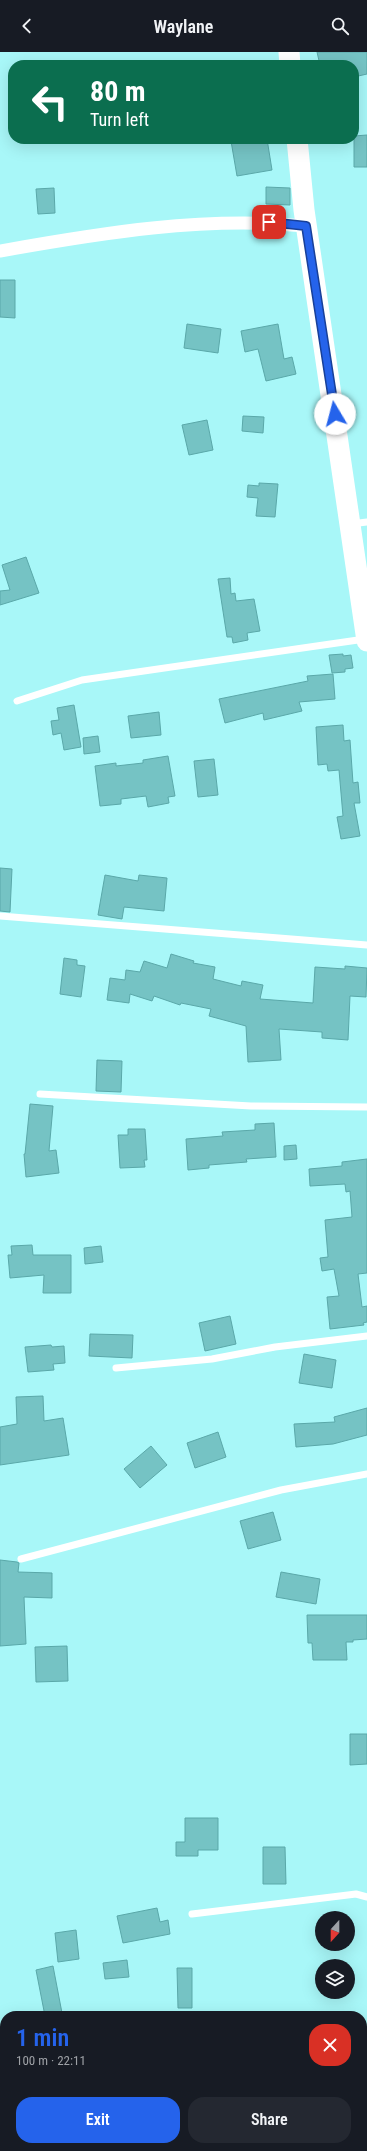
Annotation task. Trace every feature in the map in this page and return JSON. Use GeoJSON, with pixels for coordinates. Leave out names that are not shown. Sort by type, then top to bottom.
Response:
{"type":"FeatureCollection","features":[{"type":"Feature","properties":{"kind":"main road"},"geometry":{"type":"LineString","coordinates":[[298,144],[306,226],[359,523],[367,640]]}},
{"type":"Feature","properties":{"kind":"street"},"geometry":{"type":"LineString","coordinates":[[0,251],[126,230],[269,222],[306,226]]}},
{"type":"Feature","properties":{"kind":"lane"},"geometry":{"type":"LineString","coordinates":[[17,701],[82,680],[367,640]]}},
{"type":"Feature","properties":{"kind":"lane"},"geometry":{"type":"LineString","coordinates":[[0,916],[367,945]]}},
{"type":"Feature","properties":{"kind":"lane"},"geometry":{"type":"LineString","coordinates":[[40,1094],[251,1106],[367,1107]]}},
{"type":"Feature","properties":{"kind":"lane"},"geometry":{"type":"LineString","coordinates":[[116,1368],[212,1359],[275,1347],[367,1336]]}},
{"type":"Feature","properties":{"kind":"lane"},"geometry":{"type":"LineString","coordinates":[[21,1559],[281,1490],[367,1474]]}},
{"type":"Feature","properties":{"kind":"lane"},"geometry":{"type":"LineString","coordinates":[[192,1914],[356,1894],[367,1896]]}},
{"type":"Feature","properties":{"kind":"building"},"geometry":{"type":"Polygon","coordinates":[[[317,52],[367,52],[367,74],[359,76],[359,60],[319,60],[317,52]]]}},
{"type":"Feature","properties":{"kind":"building"},"geometry":{"type":"Polygon","coordinates":[[[367,135],[367,167],[354,167],[354,144],[359,144],[359,136],[367,135]]]}},
{"type":"Feature","properties":{"kind":"building"},"geometry":{"type":"Polygon","coordinates":[[[232,144],[268,144],[272,170],[237,176],[232,144]]]}},
{"type":"Feature","properties":{"kind":"building"},"geometry":{"type":"Polygon","coordinates":[[[266,187],[290,188],[290,205],[266,204],[266,187]]]}},
{"type":"Feature","properties":{"kind":"building"},"geometry":{"type":"Polygon","coordinates":[[[54,188],[55,213],[38,214],[36,189],[54,188]]]}},
{"type":"Feature","properties":{"kind":"building"},"geometry":{"type":"Polygon","coordinates":[[[0,280],[15,280],[15,318],[0,317],[0,280]]]}},
{"type":"Feature","properties":{"kind":"building"},"geometry":{"type":"Polygon","coordinates":[[[187,324],[221,329],[218,353],[184,348],[187,324]]]}},
{"type":"Feature","properties":{"kind":"building"},"geometry":{"type":"Polygon","coordinates":[[[278,324],[284,359],[292,357],[296,374],[266,381],[258,349],[245,352],[241,331],[278,324]]]}},
{"type":"Feature","properties":{"kind":"building"},"geometry":{"type":"Polygon","coordinates":[[[243,416],[264,417],[263,433],[242,431],[243,416]]]}},
{"type":"Feature","properties":{"kind":"building"},"geometry":{"type":"Polygon","coordinates":[[[207,420],[213,450],[189,455],[182,425],[207,420]]]}},
{"type":"Feature","properties":{"kind":"building"},"geometry":{"type":"Polygon","coordinates":[[[259,483],[278,484],[275,517],[256,516],[258,498],[247,497],[248,485],[259,486],[259,483]]]}},
{"type":"Feature","properties":{"kind":"building"},"geometry":{"type":"Polygon","coordinates":[[[26,557],[39,593],[0,605],[0,591],[10,590],[2,565],[26,557]]]}},
{"type":"Feature","properties":{"kind":"building"},"geometry":{"type":"Polygon","coordinates":[[[230,578],[231,594],[235,593],[236,601],[254,599],[260,631],[247,633],[248,640],[233,643],[232,637],[227,637],[218,579],[230,578]]]}},
{"type":"Feature","properties":{"kind":"building"},"geometry":{"type":"Polygon","coordinates":[[[343,654],[343,656],[351,655],[353,668],[345,669],[345,672],[332,673],[329,655],[343,654]]]}},
{"type":"Feature","properties":{"kind":"building"},"geometry":{"type":"Polygon","coordinates":[[[333,674],[335,699],[299,702],[302,711],[264,720],[263,713],[225,723],[219,699],[308,681],[307,676],[333,674]]]}},
{"type":"Feature","properties":{"kind":"building"},"geometry":{"type":"Polygon","coordinates":[[[74,705],[81,747],[64,750],[61,733],[53,735],[51,721],[59,720],[57,708],[74,705]]]}},
{"type":"Feature","properties":{"kind":"building"},"geometry":{"type":"Polygon","coordinates":[[[159,712],[161,735],[131,738],[128,716],[159,712]]]}},
{"type":"Feature","properties":{"kind":"building"},"geometry":{"type":"Polygon","coordinates":[[[343,725],[344,741],[350,740],[353,783],[358,782],[360,803],[354,803],[360,836],[341,839],[337,817],[343,816],[339,770],[328,771],[327,764],[318,765],[316,727],[343,725]]]}},
{"type":"Feature","properties":{"kind":"building"},"geometry":{"type":"Polygon","coordinates":[[[98,736],[100,752],[84,754],[83,738],[98,736]]]}},
{"type":"Feature","properties":{"kind":"building"},"geometry":{"type":"Polygon","coordinates":[[[168,756],[175,796],[168,797],[169,803],[148,807],[146,796],[121,799],[121,804],[100,806],[95,766],[116,763],[116,766],[143,763],[143,760],[168,756]]]}},
{"type":"Feature","properties":{"kind":"building"},"geometry":{"type":"Polygon","coordinates":[[[214,759],[218,795],[198,797],[194,761],[214,759]]]}},
{"type":"Feature","properties":{"kind":"building"},"geometry":{"type":"Polygon","coordinates":[[[0,868],[12,869],[10,912],[0,911],[0,868]]]}},
{"type":"Feature","properties":{"kind":"building"},"geometry":{"type":"Polygon","coordinates":[[[105,875],[138,881],[139,875],[167,878],[164,911],[124,907],[122,919],[98,915],[105,875]]]}},
{"type":"Feature","properties":{"kind":"building"},"geometry":{"type":"Polygon","coordinates":[[[171,954],[194,961],[193,963],[215,967],[213,979],[241,986],[242,981],[263,985],[260,999],[313,1003],[315,967],[345,969],[345,966],[367,968],[366,997],[350,996],[348,1040],[322,1038],[322,1032],[279,1029],[281,1060],[248,1062],[246,1026],[209,1016],[211,1009],[181,1003],[180,1005],[154,996],[152,1001],[130,994],[129,1003],[107,1000],[110,978],[125,980],[126,970],[140,972],[144,961],[167,968],[171,954]]]}},
{"type":"Feature","properties":{"kind":"building"},"geometry":{"type":"Polygon","coordinates":[[[64,958],[77,960],[77,965],[85,966],[81,997],[60,994],[64,958]]]}},
{"type":"Feature","properties":{"kind":"building"},"geometry":{"type":"Polygon","coordinates":[[[97,1060],[122,1061],[121,1092],[96,1091],[97,1060]]]}},
{"type":"Feature","properties":{"kind":"building"},"geometry":{"type":"Polygon","coordinates":[[[30,1104],[53,1106],[49,1151],[56,1150],[59,1173],[26,1177],[24,1154],[30,1104]]]}},
{"type":"Feature","properties":{"kind":"building"},"geometry":{"type":"Polygon","coordinates":[[[274,1123],[276,1157],[246,1159],[247,1162],[209,1165],[209,1168],[188,1170],[186,1139],[223,1136],[222,1132],[255,1130],[255,1124],[274,1123]]]}},
{"type":"Feature","properties":{"kind":"building"},"geometry":{"type":"Polygon","coordinates":[[[128,1129],[145,1129],[147,1160],[144,1160],[145,1167],[120,1168],[118,1135],[128,1135],[128,1129]]]}},
{"type":"Feature","properties":{"kind":"building"},"geometry":{"type":"Polygon","coordinates":[[[296,1145],[297,1159],[284,1160],[284,1146],[296,1145]]]}},
{"type":"Feature","properties":{"kind":"building"},"geometry":{"type":"Polygon","coordinates":[[[367,1159],[367,1273],[358,1274],[362,1307],[367,1306],[367,1322],[363,1323],[364,1325],[330,1329],[327,1297],[339,1296],[334,1269],[322,1271],[320,1258],[328,1257],[325,1220],[352,1217],[350,1191],[346,1192],[345,1184],[310,1186],[309,1169],[342,1166],[342,1162],[367,1159]]]}},
{"type":"Feature","properties":{"kind":"building"},"geometry":{"type":"Polygon","coordinates":[[[32,1245],[33,1255],[71,1255],[71,1293],[43,1293],[44,1275],[10,1278],[8,1255],[12,1255],[11,1246],[32,1245]]]}},
{"type":"Feature","properties":{"kind":"building"},"geometry":{"type":"Polygon","coordinates":[[[101,1246],[103,1262],[85,1264],[84,1248],[101,1246]]]}},
{"type":"Feature","properties":{"kind":"building"},"geometry":{"type":"Polygon","coordinates":[[[230,1316],[236,1344],[205,1351],[199,1323],[230,1316]]]}},
{"type":"Feature","properties":{"kind":"building"},"geometry":{"type":"Polygon","coordinates":[[[90,1334],[133,1335],[132,1358],[89,1356],[90,1334]]]}},
{"type":"Feature","properties":{"kind":"building"},"geometry":{"type":"Polygon","coordinates":[[[51,1345],[52,1347],[64,1346],[65,1363],[53,1364],[54,1370],[28,1372],[25,1347],[51,1345]]]}},
{"type":"Feature","properties":{"kind":"building"},"geometry":{"type":"Polygon","coordinates":[[[304,1354],[336,1360],[332,1388],[299,1383],[304,1354]]]}},
{"type":"Feature","properties":{"kind":"building"},"geometry":{"type":"Polygon","coordinates":[[[43,1396],[44,1421],[63,1418],[69,1455],[0,1465],[0,1427],[17,1424],[16,1397],[43,1396]]]}},
{"type":"Feature","properties":{"kind":"building"},"geometry":{"type":"Polygon","coordinates":[[[367,1408],[367,1435],[333,1444],[296,1447],[294,1424],[335,1422],[334,1417],[367,1408]]]}},
{"type":"Feature","properties":{"kind":"building"},"geometry":{"type":"Polygon","coordinates":[[[218,1432],[226,1457],[195,1468],[187,1443],[218,1432]]]}},
{"type":"Feature","properties":{"kind":"building"},"geometry":{"type":"Polygon","coordinates":[[[151,1446],[167,1465],[140,1488],[124,1469],[151,1446]]]}},
{"type":"Feature","properties":{"kind":"building"},"geometry":{"type":"Polygon","coordinates":[[[273,1512],[281,1540],[248,1549],[240,1521],[273,1512]]]}},
{"type":"Feature","properties":{"kind":"building"},"geometry":{"type":"Polygon","coordinates":[[[0,1560],[19,1563],[18,1572],[52,1573],[52,1598],[24,1597],[26,1644],[0,1646],[0,1560]]]}},
{"type":"Feature","properties":{"kind":"building"},"geometry":{"type":"Polygon","coordinates":[[[281,1572],[320,1579],[316,1604],[276,1597],[281,1572]]]}},
{"type":"Feature","properties":{"kind":"building"},"geometry":{"type":"Polygon","coordinates":[[[307,1615],[367,1615],[367,1639],[346,1642],[347,1660],[313,1660],[312,1643],[308,1643],[307,1615]]]}},
{"type":"Feature","properties":{"kind":"building"},"geometry":{"type":"Polygon","coordinates":[[[67,1646],[68,1681],[36,1682],[35,1647],[67,1646]]]}},
{"type":"Feature","properties":{"kind":"building"},"geometry":{"type":"Polygon","coordinates":[[[350,1734],[367,1734],[367,1764],[350,1765],[350,1734]]]}},
{"type":"Feature","properties":{"kind":"building"},"geometry":{"type":"Polygon","coordinates":[[[185,1818],[218,1818],[218,1850],[198,1850],[198,1856],[176,1856],[176,1842],[185,1842],[185,1818]]]}},
{"type":"Feature","properties":{"kind":"building"},"geometry":{"type":"Polygon","coordinates":[[[263,1847],[285,1847],[286,1884],[263,1884],[263,1847]]]}},
{"type":"Feature","properties":{"kind":"building"},"geometry":{"type":"Polygon","coordinates":[[[157,1908],[160,1922],[168,1920],[170,1934],[123,1943],[117,1916],[157,1908]]]}},
{"type":"Feature","properties":{"kind":"building"},"geometry":{"type":"Polygon","coordinates":[[[76,1930],[79,1959],[58,1962],[55,1933],[76,1930]]]}},
{"type":"Feature","properties":{"kind":"building"},"geometry":{"type":"Polygon","coordinates":[[[127,1960],[129,1977],[105,1979],[103,1963],[127,1960]]]}},
{"type":"Feature","properties":{"kind":"building"},"geometry":{"type":"Polygon","coordinates":[[[53,1966],[62,2011],[44,2011],[36,1970],[53,1966]]]}},
{"type":"Feature","properties":{"kind":"building"},"geometry":{"type":"Polygon","coordinates":[[[177,1968],[192,1968],[192,2008],[178,2008],[177,1968]]]}},
{"type":"Feature","properties":{"kind":"route"},"geometry":{"type":"LineString","coordinates":[[269,222],[306,226],[335,414]]}}]}
